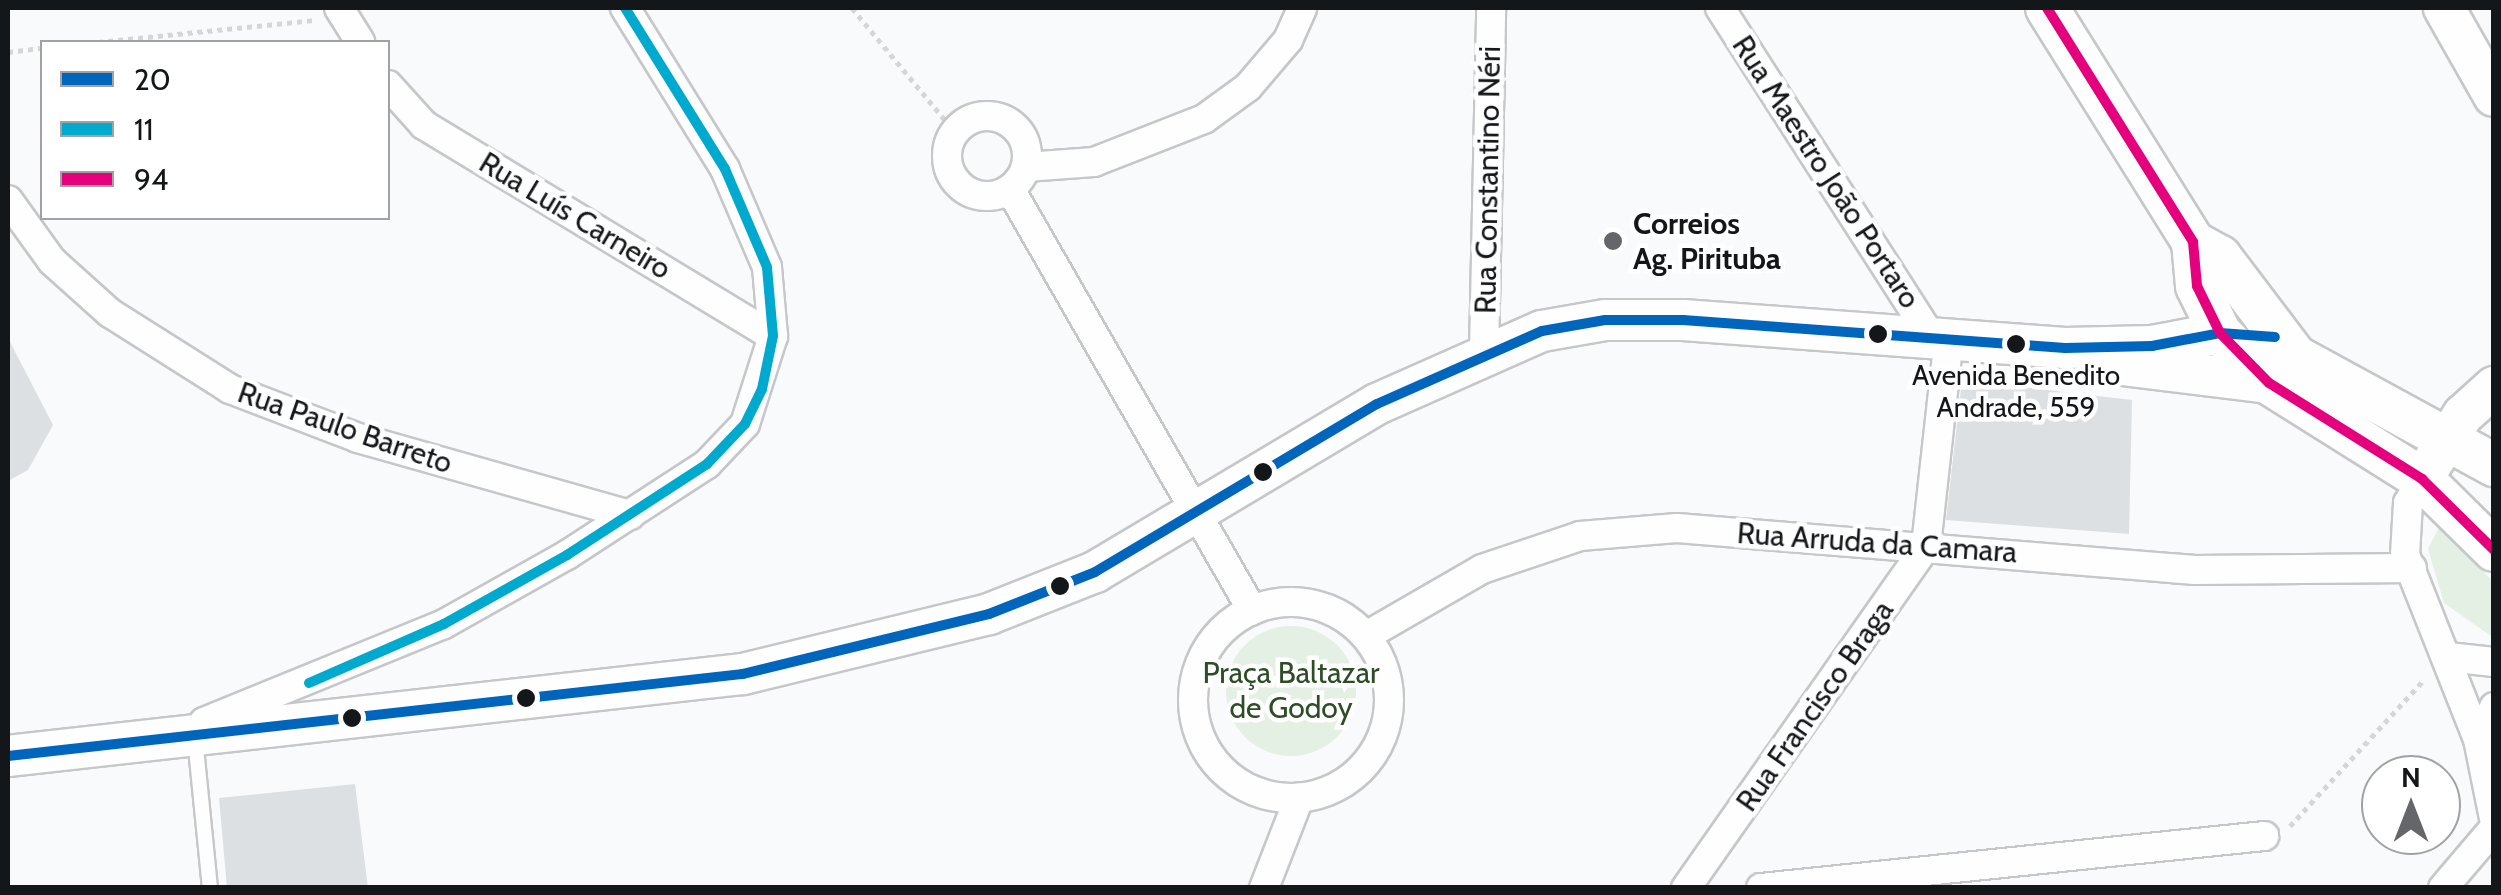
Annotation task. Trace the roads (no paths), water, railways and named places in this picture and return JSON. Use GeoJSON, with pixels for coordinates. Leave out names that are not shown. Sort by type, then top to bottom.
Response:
{"type":"FeatureCollection","features":[{"type":"Feature","properties":{"kind":"main road"},"geometry":{"type":"LineString","coordinates":[[2048,8],[2193,242],[2197,286],[2220,332],[2269,383],[2422,478],[2494,550]]}},
{"type":"Feature","properties":{"kind":"main road"},"geometry":{"type":"LineString","coordinates":[[2444,8],[2494,96]]}},
{"type":"Feature","properties":{"kind":"main road"},"geometry":{"type":"LineString","coordinates":[[2193,242],[2220,257],[2275,338],[2324,375],[2447,436],[2494,466]]}},
{"type":"Feature","properties":{"kind":"main road"},"geometry":{"type":"LineString","coordinates":[[8,756],[743,674],[864,648],[990,614],[1095,572],[1194,517],[1376,404],[1484,352],[1605,320],[2065,348],[2152,346],[2220,332],[2275,338]]}},
{"type":"Feature","properties":{"kind":"main road"},"geometry":{"type":"LineString","coordinates":[[2065,348],[2153,372],[2269,383]]}},
{"type":"Feature","properties":{"kind":"main road"},"geometry":{"type":"LineString","coordinates":[[2422,478],[2447,436],[2494,386]]}},
{"type":"Feature","properties":{"kind":"street"},"geometry":{"type":"LineString","coordinates":[[146,742],[284,694],[444,624],[630,515],[706,464],[745,424],[774,336],[767,268],[753,230],[626,8]]}},
{"type":"Feature","properties":{"kind":"street"},"geometry":{"type":"LineString","coordinates":[[1252,610],[1194,517],[1018,178],[1023,140],[1004,120],[977,117],[954,132],[946,158],[958,184],[982,196],[1018,178],[1094,162],[1204,119],[1248,87],[1288,40],[1302,8]]}},
{"type":"Feature","properties":{"kind":"street","name":"Rua Constantino Néri"},"geometry":{"type":"LineString","coordinates":[[1484,352],[1492,8]]}},
{"type":"Feature","properties":{"kind":"street","name":"Rua Maestro João Portaro"},"geometry":{"type":"LineString","coordinates":[[1720,8],[1940,338]]}},
{"type":"Feature","properties":{"kind":"street"},"geometry":{"type":"LineString","coordinates":[[342,12],[359,40]]}},
{"type":"Feature","properties":{"kind":"street","name":"Rua Luís Carneiro"},"geometry":{"type":"LineString","coordinates":[[390,87],[424,125],[774,336]]}},
{"type":"Feature","properties":{"kind":"street","name":"Rua Paulo Barreto"},"geometry":{"type":"LineString","coordinates":[[8,200],[52,261],[110,314],[230,390],[358,438],[630,515]]}},
{"type":"Feature","properties":{"kind":"street","name":"Rua Francisco Braga"},"geometry":{"type":"LineString","coordinates":[[1686,888],[1926,546],[1940,338]]}},
{"type":"Feature","properties":{"kind":"street"},"geometry":{"type":"LineString","coordinates":[[2422,478],[2405,521],[2412,568],[2478,739],[2494,818]]}},
{"type":"Feature","properties":{"kind":"street","name":"Rua Arruda da Camara"},"geometry":{"type":"LineString","coordinates":[[1366,636],[1482,569],[1580,536],[1678,528],[2195,570],[2412,568]]}},
{"type":"Feature","properties":{"kind":"street"},"geometry":{"type":"LineString","coordinates":[[1313,604],[1366,636],[1389,688],[1382,740],[1348,780],[1299,798],[1233,780],[1196,724],[1203,657],[1252,610],[1313,604]]}},
{"type":"Feature","properties":{"kind":"street"},"geometry":{"type":"LineString","coordinates":[[2448,657],[2494,662]]}},
{"type":"Feature","properties":{"kind":"street"},"geometry":{"type":"LineString","coordinates":[[2478,739],[2494,707]]}},
{"type":"Feature","properties":{"kind":"street"},"geometry":{"type":"LineString","coordinates":[[1264,888],[1299,798]]}},
{"type":"Feature","properties":{"kind":"street"},"geometry":{"type":"LineString","coordinates":[[2444,888],[2494,828]]}},
{"type":"Feature","properties":{"kind":"street"},"geometry":{"type":"LineString","coordinates":[[1760,888],[2264,836]]}},
{"type":"Feature","properties":{"kind":"lane"},"geometry":{"type":"LineString","coordinates":[[195,738],[210,888]]}},
{"type":"Feature","properties":{"kind":"place","name":"Correios Ag. Pirituba"},"geometry":{"type":"Point","coordinates":[1613,241]}},
{"type":"Feature","properties":{"kind":"place","name":"Avenida Benedito Andrade, 559"},"geometry":{"type":"Point","coordinates":[2016,344]}},
{"type":"Feature","properties":{"kind":"park label","name":"Praça Baltazar de Godoy"},"geometry":{"type":"Point","coordinates":[1291,690]}}]}
